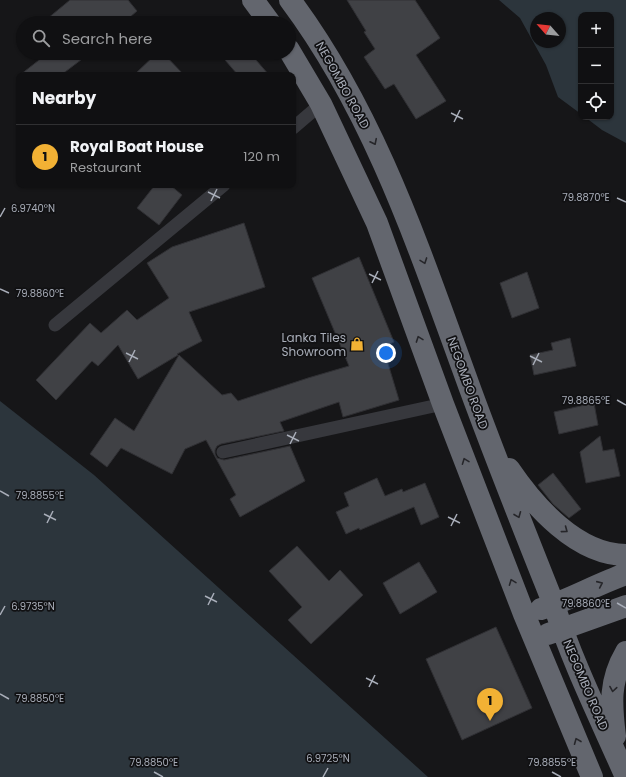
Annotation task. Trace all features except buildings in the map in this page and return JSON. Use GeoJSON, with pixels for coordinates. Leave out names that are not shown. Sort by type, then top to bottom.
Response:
{"type":"FeatureCollection","features":[{"type":"Feature","properties":{"kind":"highway"},"geometry":{"type":"LineString","coordinates":[[253,0],[265,16]]}},
{"type":"Feature","properties":{"kind":"highway","name":"NEGOMBO ROAD"},"geometry":{"type":"LineString","coordinates":[[290,0],[327,55],[356,106],[376,147],[414,236],[482,423],[562,628],[590,697],[622,767]]}},
{"type":"Feature","properties":{"kind":"highway"},"geometry":{"type":"LineString","coordinates":[[295,60],[321,104],[377,223],[443,404],[524,614],[592,777]]}},
{"type":"Feature","properties":{"kind":"highway"},"geometry":{"type":"LineString","coordinates":[[482,423],[506,465],[522,488],[538,507],[554,522],[585,544],[602,551],[626,555]]}},
{"type":"Feature","properties":{"kind":"highway"},"geometry":{"type":"LineString","coordinates":[[524,614],[554,605],[606,581],[626,574]]}},
{"type":"Feature","properties":{"kind":"highway"},"geometry":{"type":"LineString","coordinates":[[535,639],[626,606]]}},
{"type":"Feature","properties":{"kind":"highway"},"geometry":{"type":"LineString","coordinates":[[622,767],[612,712],[612,693],[615,673],[626,652]]}},
{"type":"Feature","properties":{"kind":"lane"},"geometry":{"type":"LineString","coordinates":[[296,125],[321,104]]}},
{"type":"Feature","properties":{"kind":"lane"},"geometry":{"type":"LineString","coordinates":[[55,325],[220,188]]}},
{"type":"Feature","properties":{"kind":"lane"},"geometry":{"type":"LineString","coordinates":[[224,452],[443,404]]}},
{"type":"Feature","properties":{"kind":"shaded area"},"geometry":{"type":"Polygon","coordinates":[[[499,0],[626,0],[626,143],[602,130],[589,120],[614,120],[614,12],[578,12],[578,112],[558,97],[546,65],[537,48],[566,48],[566,12],[530,12],[530,36],[520,18],[499,0]]]}},
{"type":"Feature","properties":{"kind":"shaded area"},"geometry":{"type":"Polygon","coordinates":[[[0,401],[94,475],[428,777],[0,777],[0,401]]]}},
{"type":"Feature","properties":{"kind":"place","name":"Lanka Tiles Showroom"},"geometry":{"type":"Point","coordinates":[357,344]}},
{"type":"Feature","properties":{"kind":"place","name":"Royal Boat House"},"geometry":{"type":"Point","coordinates":[490,721]}}]}
